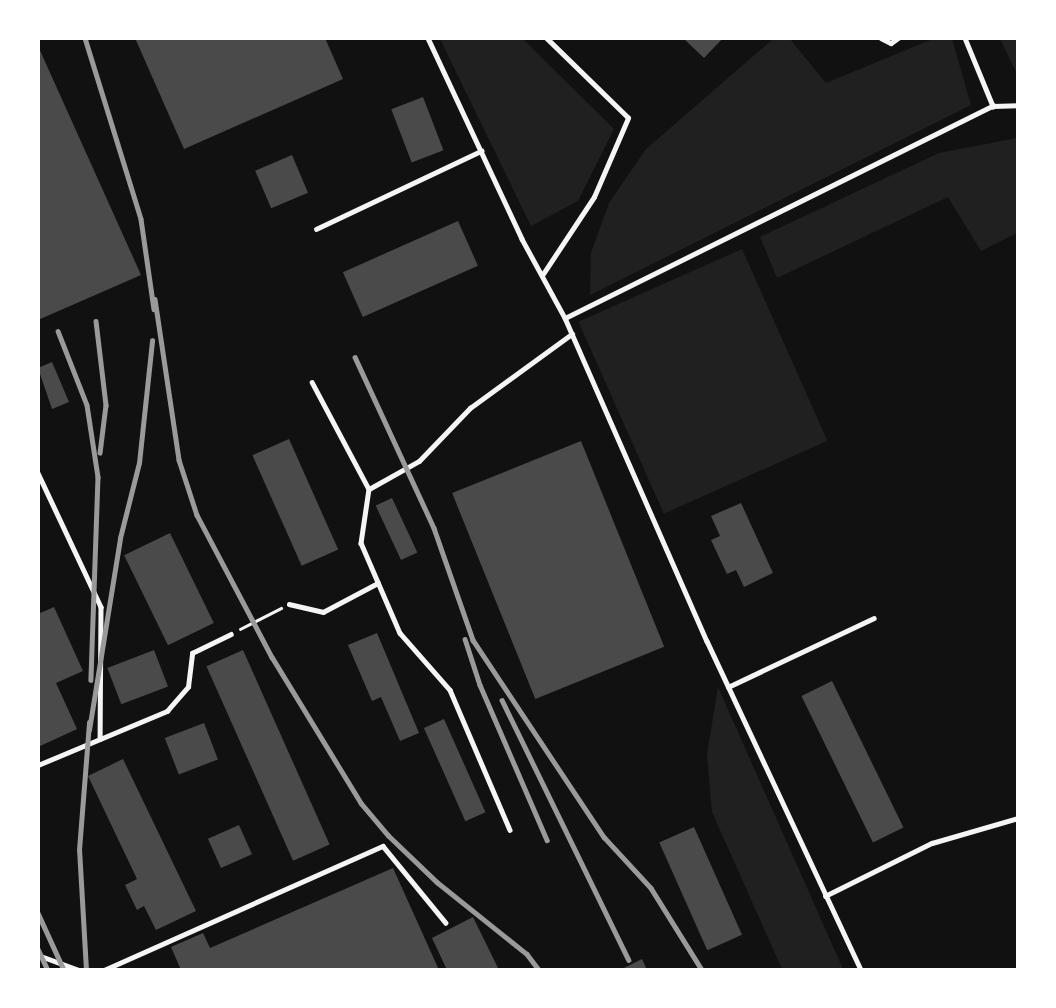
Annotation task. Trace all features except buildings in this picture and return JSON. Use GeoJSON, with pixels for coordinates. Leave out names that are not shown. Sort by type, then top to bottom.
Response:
{"type":"FeatureCollection","features":[{"type":"Feature","properties":{"kind":"lane"},"geometry":{"type":"LineString","coordinates":[[428,38],[565,318],[728,687],[861,970]]}},
{"type":"Feature","properties":{"kind":"lane"},"geometry":{"type":"LineString","coordinates":[[543,274],[594,197],[628,118],[546,38]]}},
{"type":"Feature","properties":{"kind":"lane"},"geometry":{"type":"LineString","coordinates":[[881,38],[891,43],[898,38]]}},
{"type":"Feature","properties":{"kind":"lane"},"geometry":{"type":"LineString","coordinates":[[965,38],[993,106]]}},
{"type":"Feature","properties":{"kind":"lane"},"geometry":{"type":"LineString","coordinates":[[565,318],[993,106],[1017,105]]}},
{"type":"Feature","properties":{"kind":"lane"},"geometry":{"type":"LineString","coordinates":[[316,229],[481,151]]}},
{"type":"Feature","properties":{"kind":"lane"},"geometry":{"type":"LineString","coordinates":[[369,489],[419,461],[470,408],[572,334]]}},
{"type":"Feature","properties":{"kind":"lane"},"geometry":{"type":"LineString","coordinates":[[312,382],[369,489],[361,543],[400,633],[450,690],[510,830]]}},
{"type":"Feature","properties":{"kind":"lane"},"geometry":{"type":"LineString","coordinates":[[38,473],[101,607],[100,739]]}},
{"type":"Feature","properties":{"kind":"lane"},"geometry":{"type":"LineString","coordinates":[[289,604],[323,612],[378,583]]}},
{"type":"Feature","properties":{"kind":"lane"},"geometry":{"type":"LineString","coordinates":[[728,687],[874,618]]}},
{"type":"Feature","properties":{"kind":"lane"},"geometry":{"type":"LineString","coordinates":[[38,765],[167,711],[188,687],[192,653],[231,634]]}},
{"type":"Feature","properties":{"kind":"lane"},"geometry":{"type":"LineString","coordinates":[[825,895],[932,843],[1017,818]]}},
{"type":"Feature","properties":{"kind":"lane"},"geometry":{"type":"LineString","coordinates":[[104,970],[383,846],[446,923]]}},
{"type":"Feature","properties":{"kind":"lane"},"geometry":{"type":"LineString","coordinates":[[38,955],[79,970]]}},
{"type":"Feature","properties":{"kind":"path"},"geometry":{"type":"LineString","coordinates":[[231,634],[289,604]]}},
{"type":"Feature","properties":{"kind":"shaded area"},"geometry":{"type":"Polygon","coordinates":[[[440,39],[523,39],[614,129],[578,201],[531,226],[440,39]]]}},
{"type":"Feature","properties":{"kind":"shaded area"},"geometry":{"type":"Polygon","coordinates":[[[773,39],[790,39],[826,83],[933,39],[952,39],[971,105],[590,295],[591,253],[609,203],[646,149],[773,39]]]}},
{"type":"Feature","properties":{"kind":"shaded area"},"geometry":{"type":"Polygon","coordinates":[[[1000,39],[1017,39],[1017,74],[1000,39]]]}},
{"type":"Feature","properties":{"kind":"shaded area"},"geometry":{"type":"Polygon","coordinates":[[[1017,138],[1017,233],[981,251],[948,197],[777,278],[760,237],[939,153],[1017,138]]]}},
{"type":"Feature","properties":{"kind":"shaded area"},"geometry":{"type":"Polygon","coordinates":[[[742,249],[827,441],[664,514],[578,322],[742,249]]]}},
{"type":"Feature","properties":{"kind":"shaded area"},"geometry":{"type":"Polygon","coordinates":[[[718,687],[843,969],[782,969],[712,812],[707,754],[718,687]]]}},
{"type":"Feature","properties":{"kind":"railway"},"geometry":{"type":"LineString","coordinates":[[85,38],[141,219],[154,309]]}},
{"type":"Feature","properties":{"kind":"railway"},"geometry":{"type":"LineString","coordinates":[[155,299],[179,460],[197,515],[272,657],[361,803],[388,835],[437,882],[527,954],[539,970]]}},
{"type":"Feature","properties":{"kind":"railway"},"geometry":{"type":"LineString","coordinates":[[96,321],[106,405],[100,453]]}},
{"type":"Feature","properties":{"kind":"railway"},"geometry":{"type":"LineString","coordinates":[[58,331],[87,405],[98,477],[91,680]]}},
{"type":"Feature","properties":{"kind":"railway"},"geometry":{"type":"LineString","coordinates":[[89,730],[120,538],[139,463],[152,341]]}},
{"type":"Feature","properties":{"kind":"railway"},"geometry":{"type":"LineString","coordinates":[[355,357],[434,528],[473,640],[604,837],[651,888],[702,970]]}},
{"type":"Feature","properties":{"kind":"railway"},"geometry":{"type":"LineString","coordinates":[[465,639],[480,685],[547,840]]}},
{"type":"Feature","properties":{"kind":"railway"},"geometry":{"type":"LineString","coordinates":[[502,700],[629,960]]}},
{"type":"Feature","properties":{"kind":"railway"},"geometry":{"type":"LineString","coordinates":[[86,970],[79,850],[89,722]]}},
{"type":"Feature","properties":{"kind":"railway"},"geometry":{"type":"LineString","coordinates":[[38,913],[64,970]]}},
{"type":"Feature","properties":{"kind":"railway"},"geometry":{"type":"LineString","coordinates":[[38,949],[48,970]]}}]}
